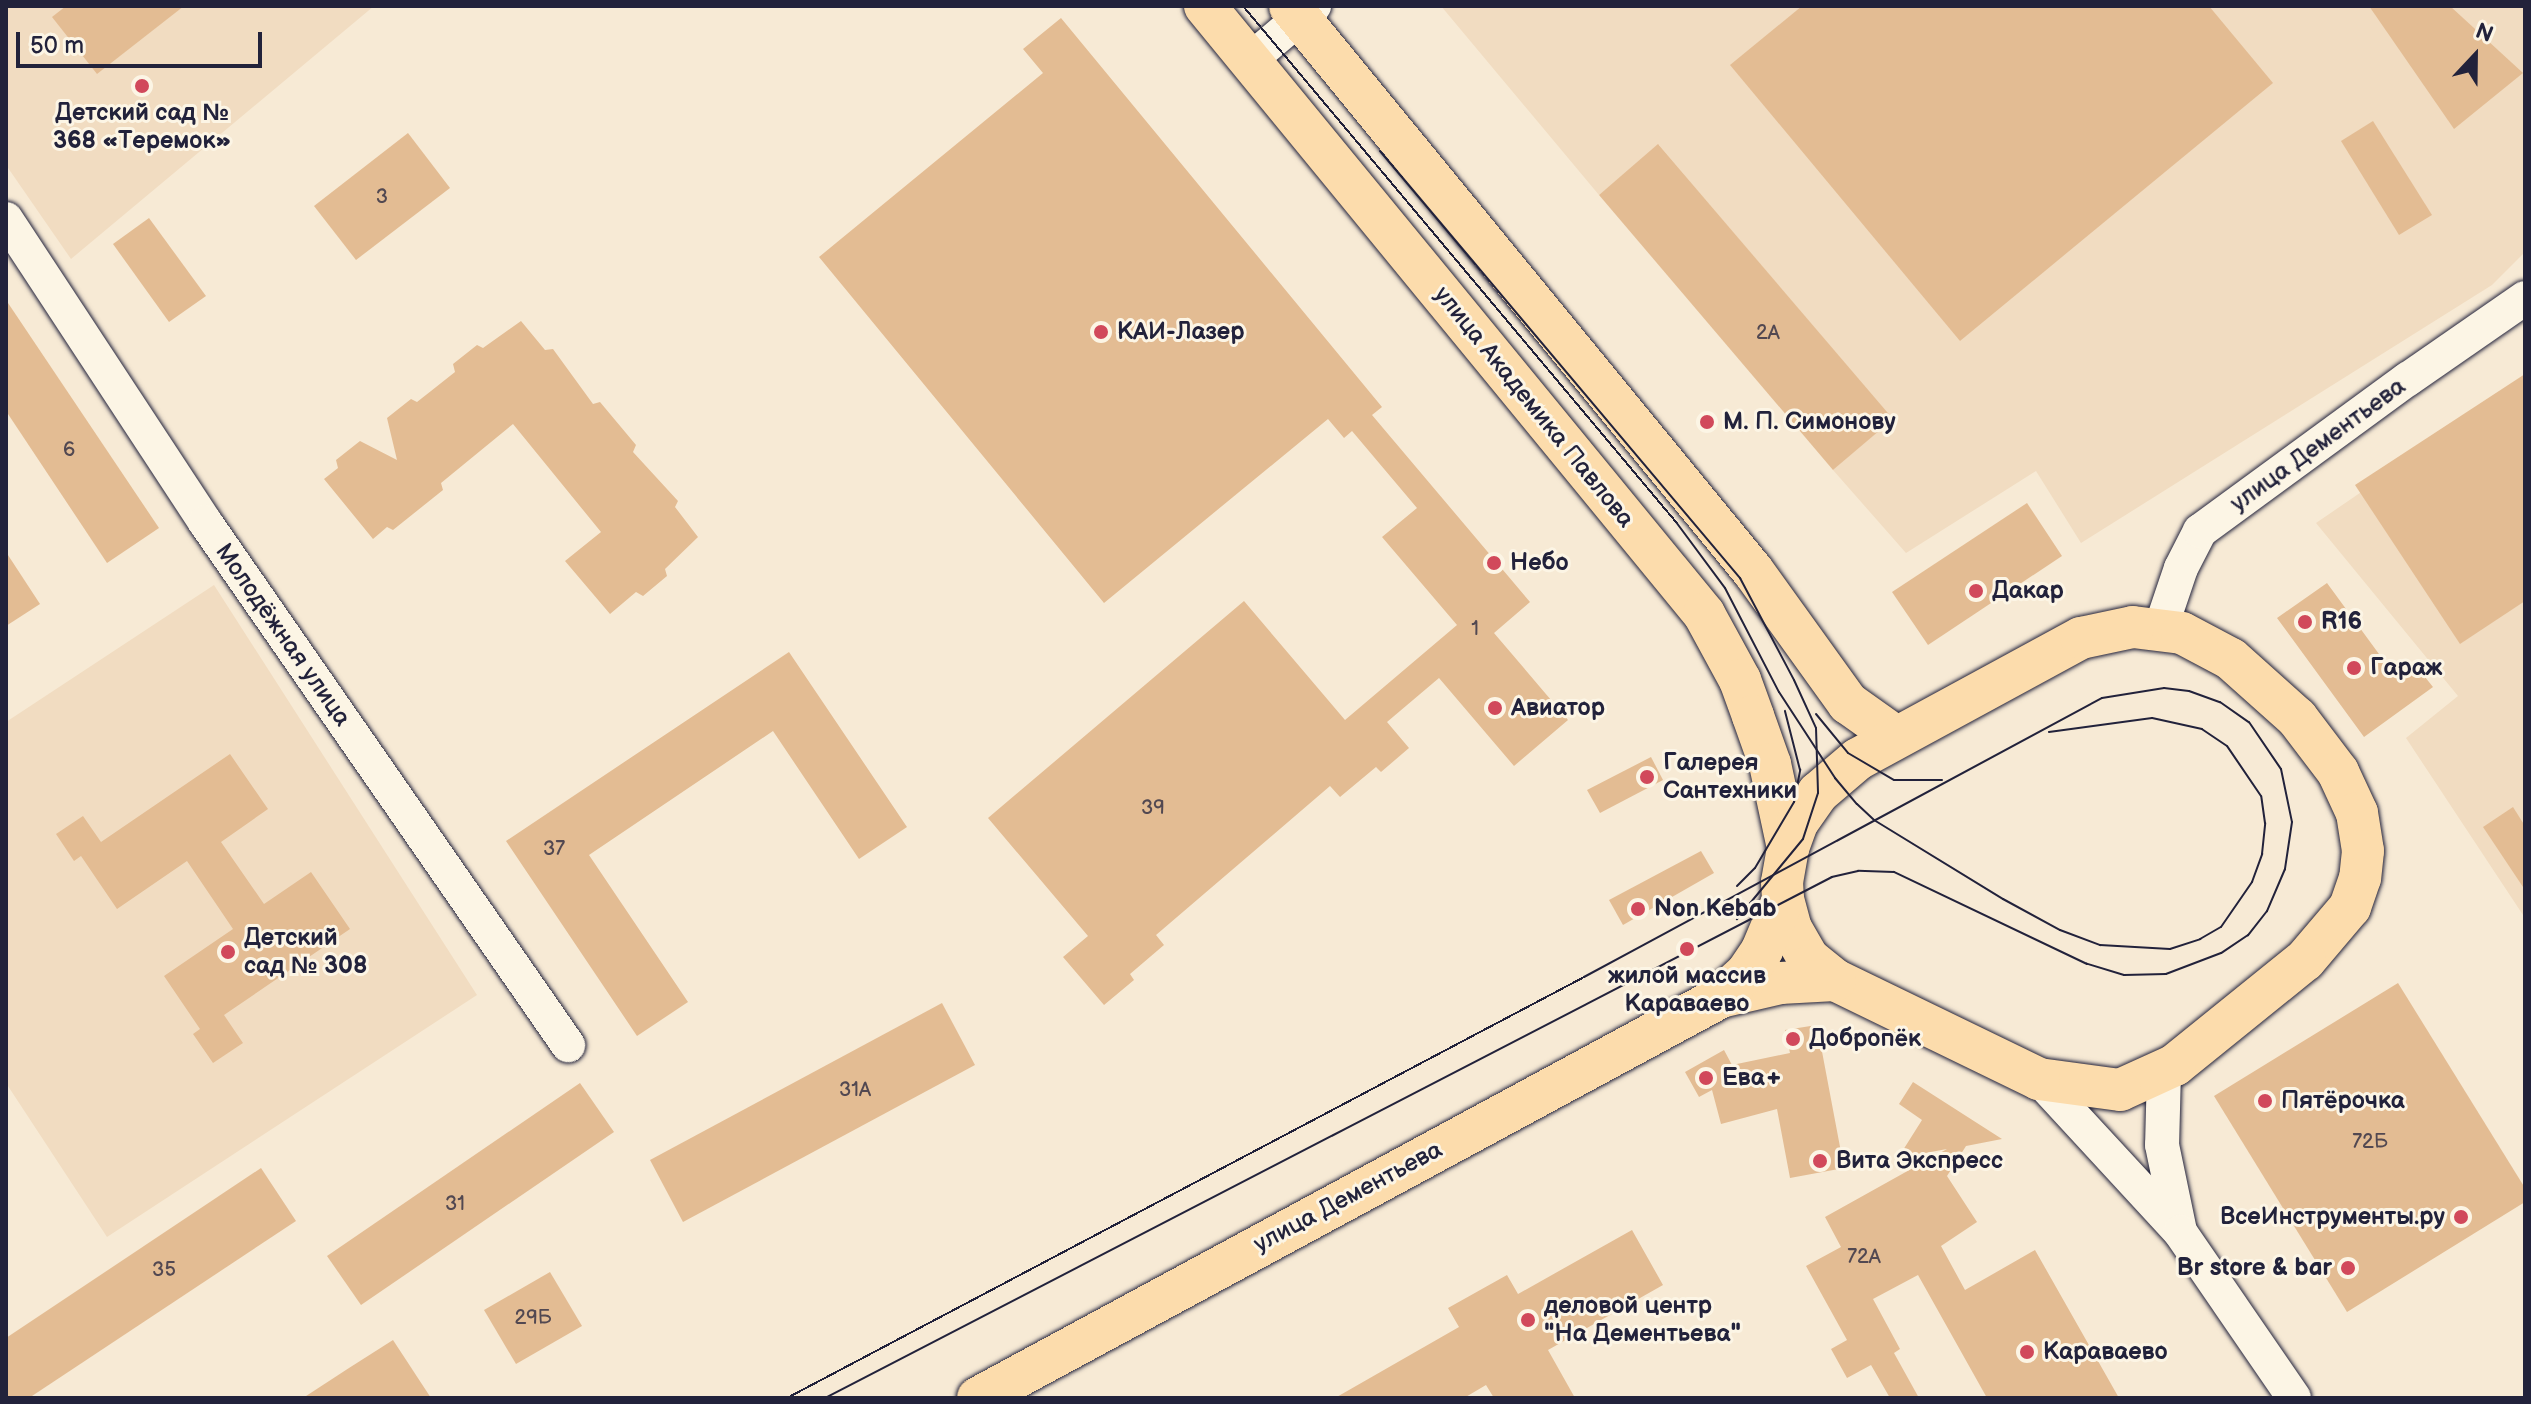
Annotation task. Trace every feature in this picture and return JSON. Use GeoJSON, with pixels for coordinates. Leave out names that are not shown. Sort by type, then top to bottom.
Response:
{"type":"FeatureCollection","features":[{"type":"Feature","properties":{"kind":"main road","name":"улица Академика Павлова"},"geometry":{"type":"LineString","coordinates":[[1205,6],[1704,614],[1740,680],[1753,716],[1770,764],[1788,848]]}},
{"type":"Feature","properties":{"kind":"main road"},"geometry":{"type":"LineString","coordinates":[[1301,10],[1753,571],[1848,703],[1896,737]]}},
{"type":"Feature","properties":{"kind":"main road","name":"улица Дементьева"},"geometry":{"type":"LineString","coordinates":[[978,1398],[1719,998],[1746,974],[1762,950],[1783,900],[1788,848],[1797,823],[1818,793],[1858,759],[2081,638],[2133,627],[2182,633],[2231,659],[2297,718],[2338,772],[2357,813],[2363,851],[2360,878],[2350,907],[2305,960],[2164,1071],[2120,1090],[2039,1079],[1835,980],[1808,958],[1791,929],[1783,900]]}},
{"type":"Feature","properties":{"kind":"main road","name":"улица Дементьева"},"geometry":{"type":"LineString","coordinates":[[1719,998],[1780,983],[1835,980]]}},
{"type":"Feature","properties":{"kind":"street"},"geometry":{"type":"LineString","coordinates":[[1250,60],[1301,10]]}},
{"type":"Feature","properties":{"kind":"street","name":"Молодёжная улица"},"geometry":{"type":"LineString","coordinates":[[6,219],[205,522],[568,1045]]}},
{"type":"Feature","properties":{"kind":"street","name":"улица Дементьева"},"geometry":{"type":"LineString","coordinates":[[2160,630],[2181,568],[2200,531],[2525,298]]}},
{"type":"Feature","properties":{"kind":"street"},"geometry":{"type":"LineString","coordinates":[[2164,1071],[2162,1145],[2180,1232]]}},
{"type":"Feature","properties":{"kind":"street"},"geometry":{"type":"LineString","coordinates":[[2039,1079],[2180,1232],[2294,1398]]}},
{"type":"Feature","properties":{"kind":"shaded area","name":"Детский сад № 368 «Теремок»"},"geometry":{"type":"Polygon","coordinates":[[[6,6],[374,6],[71,259],[6,165],[6,6]]]}},
{"type":"Feature","properties":{"kind":"shaded area"},"geometry":{"type":"Polygon","coordinates":[[[1441,6],[2525,6],[2525,252],[2492,285],[2081,543],[2036,471],[1906,553],[1833,470],[1892,419],[1659,145],[1599,195],[1441,6]]]}},
{"type":"Feature","properties":{"kind":"shaded area"},"geometry":{"type":"Polygon","coordinates":[[[2525,380],[2525,918],[2406,738],[2458,696],[2316,523],[2525,380]]]}},
{"type":"Feature","properties":{"kind":"shaded area","name":"Детский сад № 308"},"geometry":{"type":"Polygon","coordinates":[[[214,585],[477,995],[107,1237],[6,1083],[6,722],[214,585]]]}},
{"type":"Feature","properties":{"kind":"building"},"geometry":{"type":"Polygon","coordinates":[[[66,6],[184,6],[97,74],[52,17],[66,6]]]}},
{"type":"Feature","properties":{"kind":"building"},"geometry":{"type":"Polygon","coordinates":[[[1802,6],[2209,6],[2273,83],[1960,341],[1730,65],[1802,6]]]}},
{"type":"Feature","properties":{"kind":"building"},"geometry":{"type":"Polygon","coordinates":[[[2369,6],[2450,6],[2523,73],[2454,129],[2369,6]]]}},
{"type":"Feature","properties":{"kind":"building","name":"КАИ-Лазер"},"geometry":{"type":"Polygon","coordinates":[[[1061,18],[1382,407],[1372,415],[1530,602],[1494,633],[1568,720],[1514,766],[1439,678],[1387,722],[1409,748],[1381,772],[1376,767],[1340,797],[1330,786],[1156,935],[1164,945],[1130,974],[1134,980],[1104,1005],[1063,957],[1088,936],[988,818],[1244,601],[1345,720],[1457,625],[1382,537],[1417,508],[1352,431],[1344,438],[1328,419],[1104,603],[819,257],[1043,73],[1023,49],[1061,18]]]}},
{"type":"Feature","properties":{"kind":"building"},"geometry":{"type":"Polygon","coordinates":[[[2373,121],[2432,215],[2399,235],[2341,141],[2373,121]]]}},
{"type":"Feature","properties":{"kind":"building"},"geometry":{"type":"Polygon","coordinates":[[[408,133],[450,188],[356,260],[314,206],[408,133]]]}},
{"type":"Feature","properties":{"kind":"building"},"geometry":{"type":"Polygon","coordinates":[[[1658,144],[1893,419],[1833,470],[1599,195],[1658,144]]]}},
{"type":"Feature","properties":{"kind":"building"},"geometry":{"type":"Polygon","coordinates":[[[149,218],[206,296],[169,322],[113,244],[149,218]]]}},
{"type":"Feature","properties":{"kind":"building"},"geometry":{"type":"Polygon","coordinates":[[[6,300],[159,528],[107,563],[6,411],[6,300]]]}},
{"type":"Feature","properties":{"kind":"building"},"geometry":{"type":"Polygon","coordinates":[[[521,321],[545,350],[553,349],[593,404],[600,402],[636,445],[633,452],[678,501],[675,507],[698,537],[665,569],[667,576],[643,596],[636,592],[610,614],[565,561],[601,532],[513,424],[441,483],[443,490],[393,530],[387,527],[373,539],[324,479],[338,468],[336,460],[360,441],[397,460],[387,418],[411,399],[417,402],[455,372],[453,364],[477,345],[483,348],[521,321]]]}},
{"type":"Feature","properties":{"kind":"building"},"geometry":{"type":"Polygon","coordinates":[[[2525,374],[2525,601],[2460,644],[2355,485],[2525,374]]]}},
{"type":"Feature","properties":{"kind":"building"},"geometry":{"type":"Polygon","coordinates":[[[2027,503],[2062,556],[1928,645],[1892,592],[2027,503]]]}},
{"type":"Feature","properties":{"kind":"building"},"geometry":{"type":"Polygon","coordinates":[[[6,552],[40,604],[6,626],[6,552]]]}},
{"type":"Feature","properties":{"kind":"building"},"geometry":{"type":"Polygon","coordinates":[[[2327,583],[2398,680],[2417,667],[2433,687],[2364,737],[2277,618],[2327,583]]]}},
{"type":"Feature","properties":{"kind":"building"},"geometry":{"type":"Polygon","coordinates":[[[789,652],[907,827],[859,859],[773,731],[589,855],[688,1002],[637,1036],[506,841],[789,652]]]}},
{"type":"Feature","properties":{"kind":"building"},"geometry":{"type":"Polygon","coordinates":[[[230,754],[268,809],[221,842],[264,904],[311,872],[350,929],[224,1015],[243,1043],[213,1063],[193,1034],[200,1029],[164,976],[233,929],[187,861],[117,909],[81,856],[74,861],[56,834],[83,816],[101,842],[230,754]]]}},
{"type":"Feature","properties":{"kind":"building"},"geometry":{"type":"Polygon","coordinates":[[[1651,757],[1663,780],[1600,813],[1587,790],[1651,757]]]}},
{"type":"Feature","properties":{"kind":"building"},"geometry":{"type":"Polygon","coordinates":[[[2513,807],[2525,826],[2525,890],[2483,827],[2513,807]]]}},
{"type":"Feature","properties":{"kind":"building"},"geometry":{"type":"Polygon","coordinates":[[[1701,851],[1714,873],[1623,925],[1609,900],[1701,851]]]}},
{"type":"Feature","properties":{"kind":"building"},"geometry":{"type":"Polygon","coordinates":[[[2398,983],[2525,1188],[2525,1202],[2347,1312],[2214,1096],[2398,983]]]}},
{"type":"Feature","properties":{"kind":"building"},"geometry":{"type":"Polygon","coordinates":[[[942,1003],[975,1065],[683,1222],[650,1160],[942,1003]]]}},
{"type":"Feature","properties":{"kind":"building"},"geometry":{"type":"Polygon","coordinates":[[[1817,1025],[1844,1168],[1790,1178],[1777,1109],[1721,1124],[1712,1090],[1699,1097],[1685,1072],[1724,1050],[1732,1065],[1790,1053],[1785,1030],[1817,1025]]]}},
{"type":"Feature","properties":{"kind":"building"},"geometry":{"type":"Polygon","coordinates":[[[1913,1082],[2002,1139],[1966,1146],[1947,1176],[1977,1222],[1941,1246],[1965,1290],[2035,1250],[2119,1398],[1987,1398],[1918,1275],[1873,1299],[1900,1349],[1894,1353],[1919,1398],[1890,1398],[1871,1365],[1847,1378],[1831,1349],[1847,1340],[1806,1266],[1841,1247],[1825,1217],[1947,1149],[1898,1158],[1922,1120],[1899,1104],[1913,1082]]]}},
{"type":"Feature","properties":{"kind":"building"},"geometry":{"type":"Polygon","coordinates":[[[580,1083],[614,1132],[361,1305],[327,1256],[580,1083]]]}},
{"type":"Feature","properties":{"kind":"building"},"geometry":{"type":"Polygon","coordinates":[[[261,1168],[296,1221],[29,1398],[6,1398],[6,1338],[261,1168]]]}},
{"type":"Feature","properties":{"kind":"building","name":"деловой центр \"На Дементьева\""},"geometry":{"type":"Polygon","coordinates":[[[1632,1230],[1663,1285],[1548,1350],[1575,1398],[1494,1398],[1486,1385],[1464,1398],[1335,1398],[1459,1327],[1448,1308],[1507,1275],[1518,1294],[1632,1230]]]}},
{"type":"Feature","properties":{"kind":"building"},"geometry":{"type":"Polygon","coordinates":[[[550,1272],[582,1326],[516,1364],[484,1310],[550,1272]]]}},
{"type":"Feature","properties":{"kind":"building"},"geometry":{"type":"Polygon","coordinates":[[[393,1340],[431,1398],[303,1398],[349,1368],[393,1340]]]}},
{"type":"Feature","properties":{"kind":"tram line"},"geometry":{"type":"LineString","coordinates":[[1243,6],[1676,522],[1725,588],[1779,692],[1835,778],[1857,804],[1874,820],[2003,899],[2060,930],[2100,945],[2170,949],[2200,939],[2221,927],[2252,882],[2262,854],[2265,823],[2261,796],[2227,746],[2202,729],[2152,718],[2049,732]]}},
{"type":"Feature","properties":{"kind":"tram line"},"geometry":{"type":"LineString","coordinates":[[1380,151],[1740,578],[1794,680],[1816,728],[1818,793],[1803,839],[1737,919]]}},
{"type":"Feature","properties":{"kind":"tram line"},"geometry":{"type":"LineString","coordinates":[[787,1398],[1584,977],[2102,698],[2164,688],[2189,691],[2220,702],[2249,722],[2281,769],[2292,822],[2285,869],[2267,911],[2248,935],[2221,953],[2166,974],[2124,975],[2087,964],[1894,872],[1858,871],[1832,877],[825,1398]]}},
{"type":"Feature","properties":{"kind":"tram line"},"geometry":{"type":"LineString","coordinates":[[1737,886],[1755,868],[1794,802],[1800,770],[1785,711]]}},
{"type":"Feature","properties":{"kind":"tram line"},"geometry":{"type":"LineString","coordinates":[[1816,714],[1848,753],[1894,780],[1942,780]]}},
{"type":"Feature","properties":{"kind":"place","name":"Детский сад № 368 «Теремок»"},"geometry":{"type":"Point","coordinates":[142,86]}},
{"type":"Feature","properties":{"kind":"place","name":"КАИ-Лазер"},"geometry":{"type":"Point","coordinates":[1101,332]}},
{"type":"Feature","properties":{"kind":"place","name":"М. П. Симонову"},"geometry":{"type":"Point","coordinates":[1707,422]}},
{"type":"Feature","properties":{"kind":"place","name":"Небо"},"geometry":{"type":"Point","coordinates":[1494,563]}},
{"type":"Feature","properties":{"kind":"place","name":"Дакар"},"geometry":{"type":"Point","coordinates":[1976,591]}},
{"type":"Feature","properties":{"kind":"place","name":"R16"},"geometry":{"type":"Point","coordinates":[2305,622]}},
{"type":"Feature","properties":{"kind":"place","name":"Гараж"},"geometry":{"type":"Point","coordinates":[2354,668]}},
{"type":"Feature","properties":{"kind":"place","name":"Авиатор"},"geometry":{"type":"Point","coordinates":[1495,708]}},
{"type":"Feature","properties":{"kind":"place","name":"Галерея Сантехники"},"geometry":{"type":"Point","coordinates":[1647,777]}},
{"type":"Feature","properties":{"kind":"place","name":"Non Kebab"},"geometry":{"type":"Point","coordinates":[1638,909]}},
{"type":"Feature","properties":{"kind":"place","name":"жилой массив Караваево"},"geometry":{"type":"Point","coordinates":[1687,949]}},
{"type":"Feature","properties":{"kind":"place","name":"Детский сад № 308"},"geometry":{"type":"Point","coordinates":[228,952]}},
{"type":"Feature","properties":{"kind":"place","name":"Добропёк"},"geometry":{"type":"Point","coordinates":[1793,1039]}},
{"type":"Feature","properties":{"kind":"place","name":"Ева+"},"geometry":{"type":"Point","coordinates":[1706,1078]}},
{"type":"Feature","properties":{"kind":"place","name":"Пятёрочка"},"geometry":{"type":"Point","coordinates":[2265,1101]}},
{"type":"Feature","properties":{"kind":"place","name":"Вита Экспресс"},"geometry":{"type":"Point","coordinates":[1820,1161]}},
{"type":"Feature","properties":{"kind":"place","name":"ВсеИнструменты.ру"},"geometry":{"type":"Point","coordinates":[2461,1217]}},
{"type":"Feature","properties":{"kind":"place","name":"Br store & bar"},"geometry":{"type":"Point","coordinates":[2348,1268]}},
{"type":"Feature","properties":{"kind":"place","name":"деловой центр \"На Дементьева\""},"geometry":{"type":"Point","coordinates":[1528,1320]}},
{"type":"Feature","properties":{"kind":"place","name":"Караваево"},"geometry":{"type":"Point","coordinates":[2027,1352]}}]}
